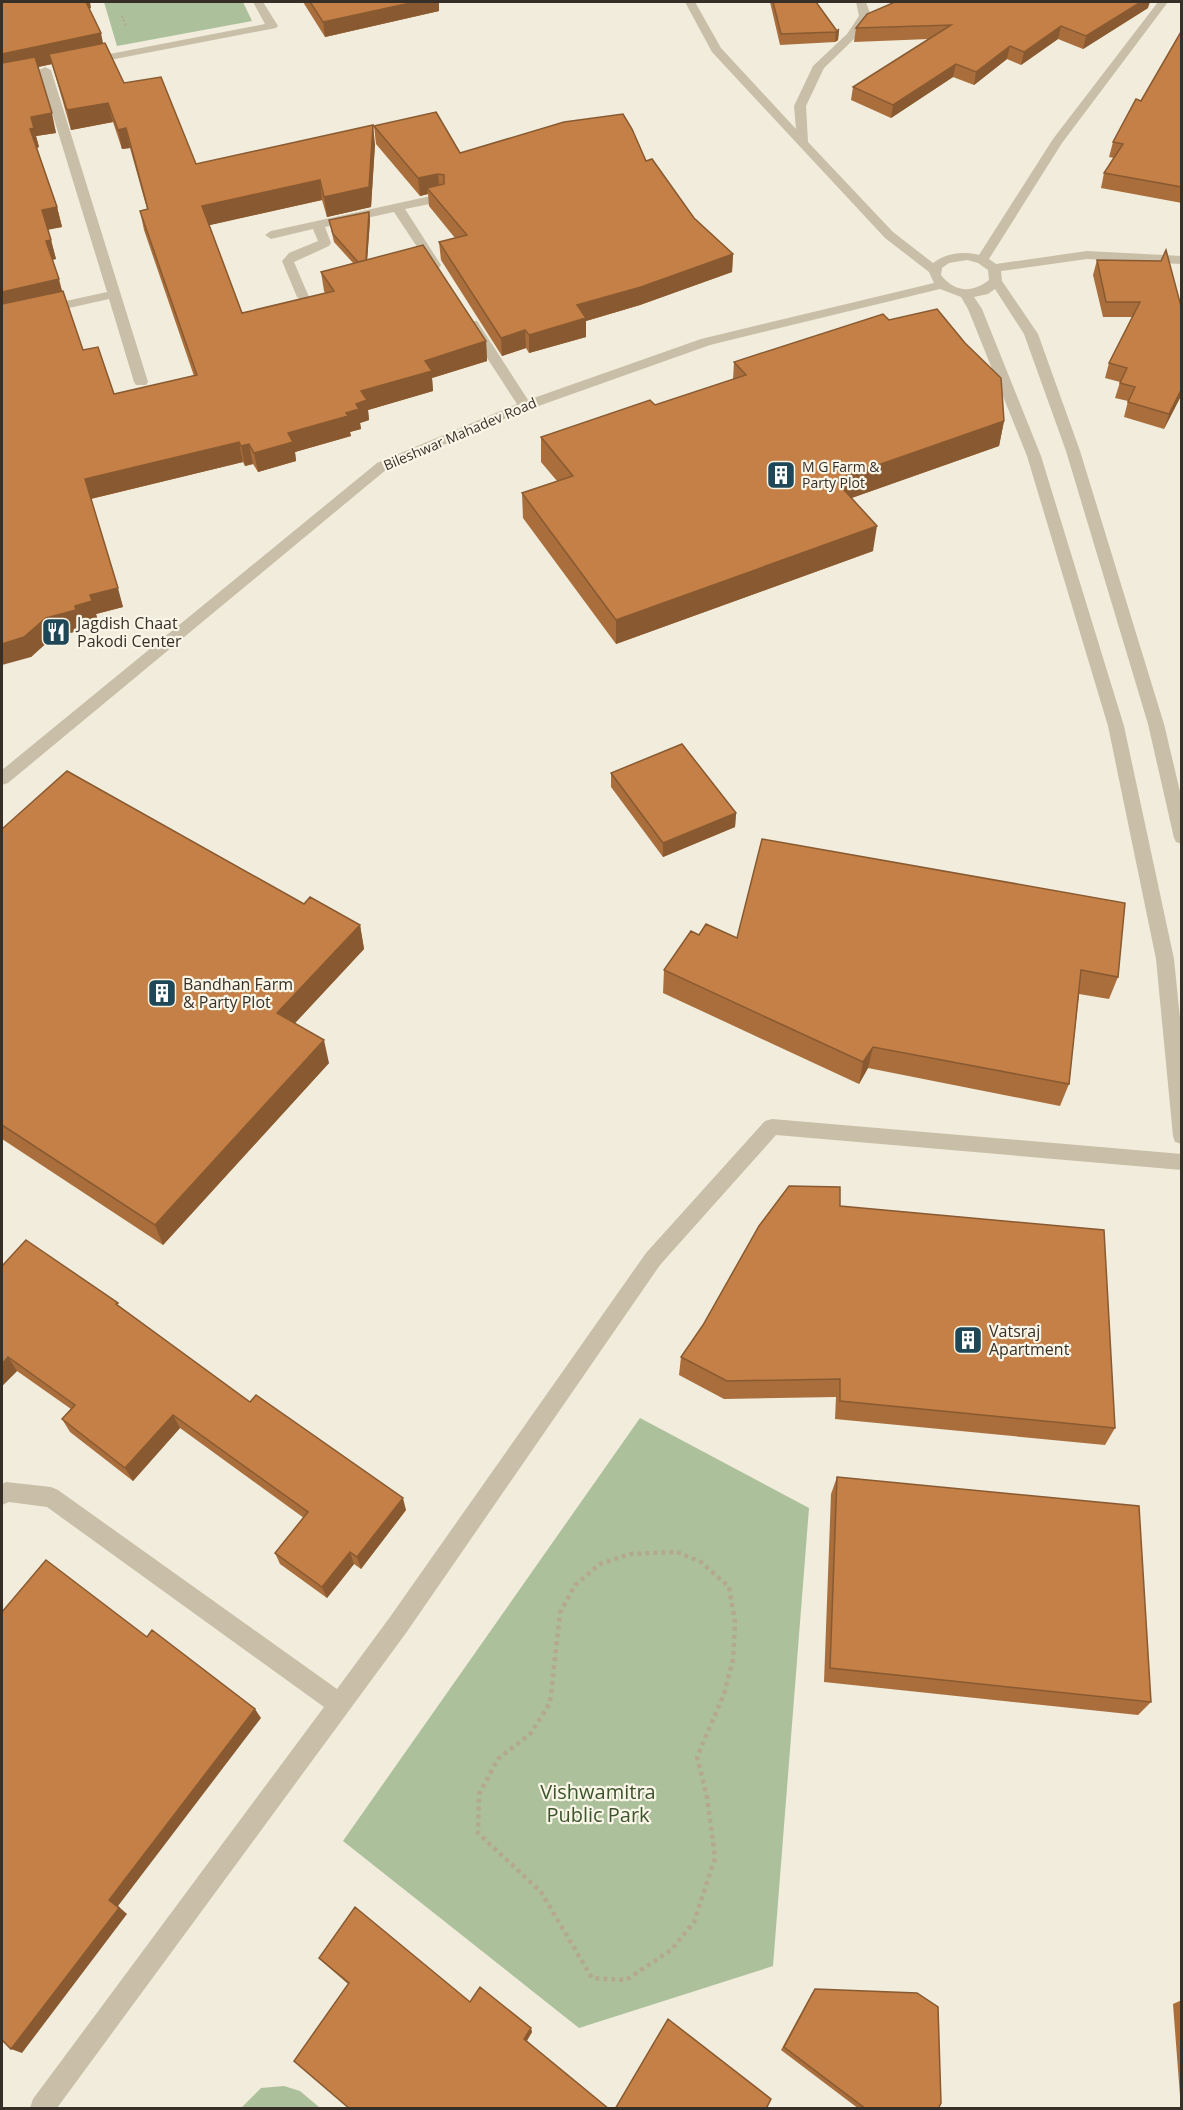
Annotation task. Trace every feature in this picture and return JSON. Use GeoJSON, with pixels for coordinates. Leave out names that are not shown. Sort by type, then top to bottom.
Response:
{"type":"FeatureCollection","features":[{"type":"Feature","properties":{"kind":"street"},"geometry":{"type":"LineString","coordinates":[[79,63],[272,26],[258,2]]}},
{"type":"Feature","properties":{"kind":"street"},"geometry":{"type":"LineString","coordinates":[[690,2],[716,50],[889,236],[934,270]]}},
{"type":"Feature","properties":{"kind":"street"},"geometry":{"type":"LineString","coordinates":[[803,141],[800,106],[819,66],[851,36],[865,16],[861,2]]}},
{"type":"Feature","properties":{"kind":"street"},"geometry":{"type":"LineString","coordinates":[[982,260],[1057,141],[1163,2]]}},
{"type":"Feature","properties":{"kind":"street"},"geometry":{"type":"LineString","coordinates":[[45,70],[141,382]]}},
{"type":"Feature","properties":{"kind":"street"},"geometry":{"type":"LineString","coordinates":[[271,235],[440,198]]}},
{"type":"Feature","properties":{"kind":"street"},"geometry":{"type":"LineString","coordinates":[[397,207],[441,276]]}},
{"type":"Feature","properties":{"kind":"street"},"geometry":{"type":"LineString","coordinates":[[303,297],[288,266],[288,261],[293,256],[325,243],[318,225]]}},
{"type":"Feature","properties":{"kind":"street"},"geometry":{"type":"LineString","coordinates":[[995,274],[1087,255],[1182,260]]}},
{"type":"Feature","properties":{"kind":"street"},"geometry":{"type":"LineString","coordinates":[[995,274],[991,288],[966,294],[952,291],[940,285],[934,278],[934,270],[939,262],[952,257],[967,256],[982,260],[995,274],[1031,334],[1073,451],[1156,724],[1182,838]]}},
{"type":"Feature","properties":{"kind":"street","name":"Bileshwar Mahadev Road"},"geometry":{"type":"LineString","coordinates":[[2,779],[382,466],[525,406],[706,342],[940,285]]}},
{"type":"Feature","properties":{"kind":"street"},"geometry":{"type":"LineString","coordinates":[[2,319],[114,294]]}},
{"type":"Feature","properties":{"kind":"street"},"geometry":{"type":"LineString","coordinates":[[966,294],[975,309],[1034,456],[1116,726],[1165,959],[1182,1136]]}},
{"type":"Feature","properties":{"kind":"street"},"geometry":{"type":"LineString","coordinates":[[467,315],[525,406]]}},
{"type":"Feature","properties":{"kind":"street"},"geometry":{"type":"LineString","coordinates":[[42,2109],[398,1624],[653,1259],[771,1127],[1182,1162]]}},
{"type":"Feature","properties":{"kind":"street"},"geometry":{"type":"LineString","coordinates":[[2,1495],[6,1491],[51,1497],[339,1705]]}},
{"type":"Feature","properties":{"kind":"path"},"geometry":{"type":"LineString","coordinates":[[677,1551],[701,1562],[729,1587],[735,1622],[733,1660],[724,1694],[698,1757],[707,1797],[715,1858],[694,1922],[671,1950],[626,1980],[592,1978],[541,1892],[478,1833],[479,1794],[498,1759],[531,1733],[550,1703],[558,1646],[560,1613],[575,1585],[600,1564],[630,1554],[677,1551]]}},
{"type":"Feature","properties":{"kind":"green space"},"geometry":{"type":"Polygon","coordinates":[[[104,2],[243,2],[252,21],[117,46],[104,2]]]}},
{"type":"Feature","properties":{"kind":"green space","name":"Vishwamitra Public Park"},"geometry":{"type":"Polygon","coordinates":[[[640,1418],[809,1508],[773,1966],[579,2028],[343,1841],[640,1418]]]}},
{"type":"Feature","properties":{"kind":"green space"},"geometry":{"type":"Polygon","coordinates":[[[284,2086],[300,2091],[320,2108],[241,2108],[261,2088],[284,2086]]]}},
{"type":"Feature","properties":{"kind":"building"},"geometry":{"type":"Polygon","coordinates":[[[2,2],[86,2],[101,33],[2,54],[2,2]]]}},
{"type":"Feature","properties":{"kind":"building"},"geometry":{"type":"Polygon","coordinates":[[[310,2],[415,2],[323,22],[310,2]]]}},
{"type":"Feature","properties":{"kind":"building"},"geometry":{"type":"Polygon","coordinates":[[[773,2],[816,2],[837,31],[836,32],[781,34],[773,2]]]}},
{"type":"Feature","properties":{"kind":"building"},"geometry":{"type":"Polygon","coordinates":[[[895,2],[1141,2],[1086,36],[1061,26],[1024,52],[1010,46],[976,72],[956,64],[893,105],[853,87],[951,25],[856,28],[867,14],[895,2]]]}},
{"type":"Feature","properties":{"kind":"building"},"geometry":{"type":"Polygon","coordinates":[[[1182,30],[1182,187],[1104,173],[1123,144],[1113,142],[1136,99],[1141,101],[1182,30]]]}},
{"type":"Feature","properties":{"kind":"building"},"geometry":{"type":"Polygon","coordinates":[[[105,43],[124,83],[161,77],[196,164],[373,125],[369,187],[324,197],[320,180],[202,206],[242,313],[334,291],[321,272],[423,245],[486,341],[425,361],[432,371],[361,391],[367,400],[356,404],[359,409],[346,413],[348,416],[288,433],[293,442],[254,453],[249,444],[241,446],[239,442],[85,479],[118,588],[90,595],[92,601],[75,606],[76,610],[46,618],[24,637],[2,644],[2,304],[63,291],[83,350],[98,347],[114,394],[197,375],[140,211],[148,209],[126,128],[118,130],[108,103],[67,110],[49,54],[105,43]]]}},
{"type":"Feature","properties":{"kind":"building"},"geometry":{"type":"Polygon","coordinates":[[[35,57],[52,113],[31,117],[34,128],[30,129],[57,207],[42,210],[51,240],[46,241],[59,279],[2,292],[2,63],[35,57]]]}},
{"type":"Feature","properties":{"kind":"building"},"geometry":{"type":"Polygon","coordinates":[[[436,112],[460,153],[564,122],[623,114],[646,161],[652,159],[694,218],[733,254],[641,287],[577,305],[586,318],[529,335],[525,330],[501,338],[439,242],[467,235],[427,188],[444,184],[444,175],[418,178],[374,126],[436,112]]]}},
{"type":"Feature","properties":{"kind":"building"},"geometry":{"type":"Polygon","coordinates":[[[369,212],[366,260],[358,262],[333,234],[329,220],[369,212]]]}},
{"type":"Feature","properties":{"kind":"building"},"geometry":{"type":"Polygon","coordinates":[[[1166,250],[1182,310],[1182,388],[1169,414],[1128,402],[1135,387],[1120,383],[1127,368],[1109,363],[1140,302],[1106,302],[1097,260],[1161,261],[1166,250]]]}},
{"type":"Feature","properties":{"kind":"building","name":"M G Farm & Party Plot"},"geometry":{"type":"Polygon","coordinates":[[[937,309],[965,343],[1001,378],[1004,421],[835,480],[877,526],[616,620],[522,493],[573,476],[541,437],[650,400],[655,405],[746,375],[734,362],[883,314],[889,320],[937,309]]]}},
{"type":"Feature","properties":{"kind":"building"},"geometry":{"type":"Polygon","coordinates":[[[682,744],[736,813],[663,843],[611,773],[682,744]]]}},
{"type":"Feature","properties":{"kind":"building","name":"Bandhan Farm & Party Plot"},"geometry":{"type":"Polygon","coordinates":[[[67,771],[304,904],[310,897],[360,925],[277,1013],[324,1040],[155,1225],[2,1125],[2,829],[67,771]]]}},
{"type":"Feature","properties":{"kind":"building"},"geometry":{"type":"Polygon","coordinates":[[[762,839],[1125,903],[1118,977],[1081,970],[1069,1084],[873,1047],[863,1062],[664,970],[691,931],[699,935],[706,924],[737,938],[762,839]]]}},
{"type":"Feature","properties":{"kind":"building","name":"Vatsraj Apartment"},"geometry":{"type":"Polygon","coordinates":[[[789,1186],[840,1187],[840,1206],[1104,1230],[1115,1428],[840,1401],[840,1379],[727,1381],[681,1357],[703,1325],[759,1226],[789,1186]]]}},
{"type":"Feature","properties":{"kind":"building"},"geometry":{"type":"Polygon","coordinates":[[[26,1240],[118,1303],[116,1304],[250,1402],[256,1395],[403,1498],[357,1557],[350,1552],[322,1587],[275,1553],[308,1512],[173,1415],[125,1468],[62,1419],[75,1405],[8,1357],[2,1364],[2,1266],[26,1240]]]}},
{"type":"Feature","properties":{"kind":"building"},"geometry":{"type":"Polygon","coordinates":[[[837,1477],[1139,1506],[1151,1702],[830,1668],[837,1477]]]}},
{"type":"Feature","properties":{"kind":"building"},"geometry":{"type":"Polygon","coordinates":[[[46,1560],[147,1637],[152,1630],[255,1709],[109,1900],[119,1908],[11,2049],[2,2040],[2,1612],[46,1560]]]}},
{"type":"Feature","properties":{"kind":"building"},"geometry":{"type":"Polygon","coordinates":[[[355,1907],[470,2002],[480,1987],[531,2028],[524,2039],[609,2109],[350,2109],[294,2061],[349,1983],[319,1958],[355,1907]]]}},
{"type":"Feature","properties":{"kind":"building"},"geometry":{"type":"Polygon","coordinates":[[[815,1989],[917,1993],[938,2007],[941,2103],[938,2109],[866,2109],[784,2047],[815,1989]]]}},
{"type":"Feature","properties":{"kind":"building"},"geometry":{"type":"Polygon","coordinates":[[[668,2019],[771,2099],[766,2109],[615,2109],[668,2019]]]}},
{"type":"Feature","properties":{"kind":"place","name":"M G Farm & Party Plot"},"geometry":{"type":"Point","coordinates":[781,475]}},
{"type":"Feature","properties":{"kind":"place","name":"Jagdish Chaat Pakodi Center"},"geometry":{"type":"Point","coordinates":[56,632]}},
{"type":"Feature","properties":{"kind":"place","name":"Bandhan Farm & Party Plot"},"geometry":{"type":"Point","coordinates":[162,993]}},
{"type":"Feature","properties":{"kind":"place","name":"Vatsraj Apartment"},"geometry":{"type":"Point","coordinates":[968,1340]}}]}
